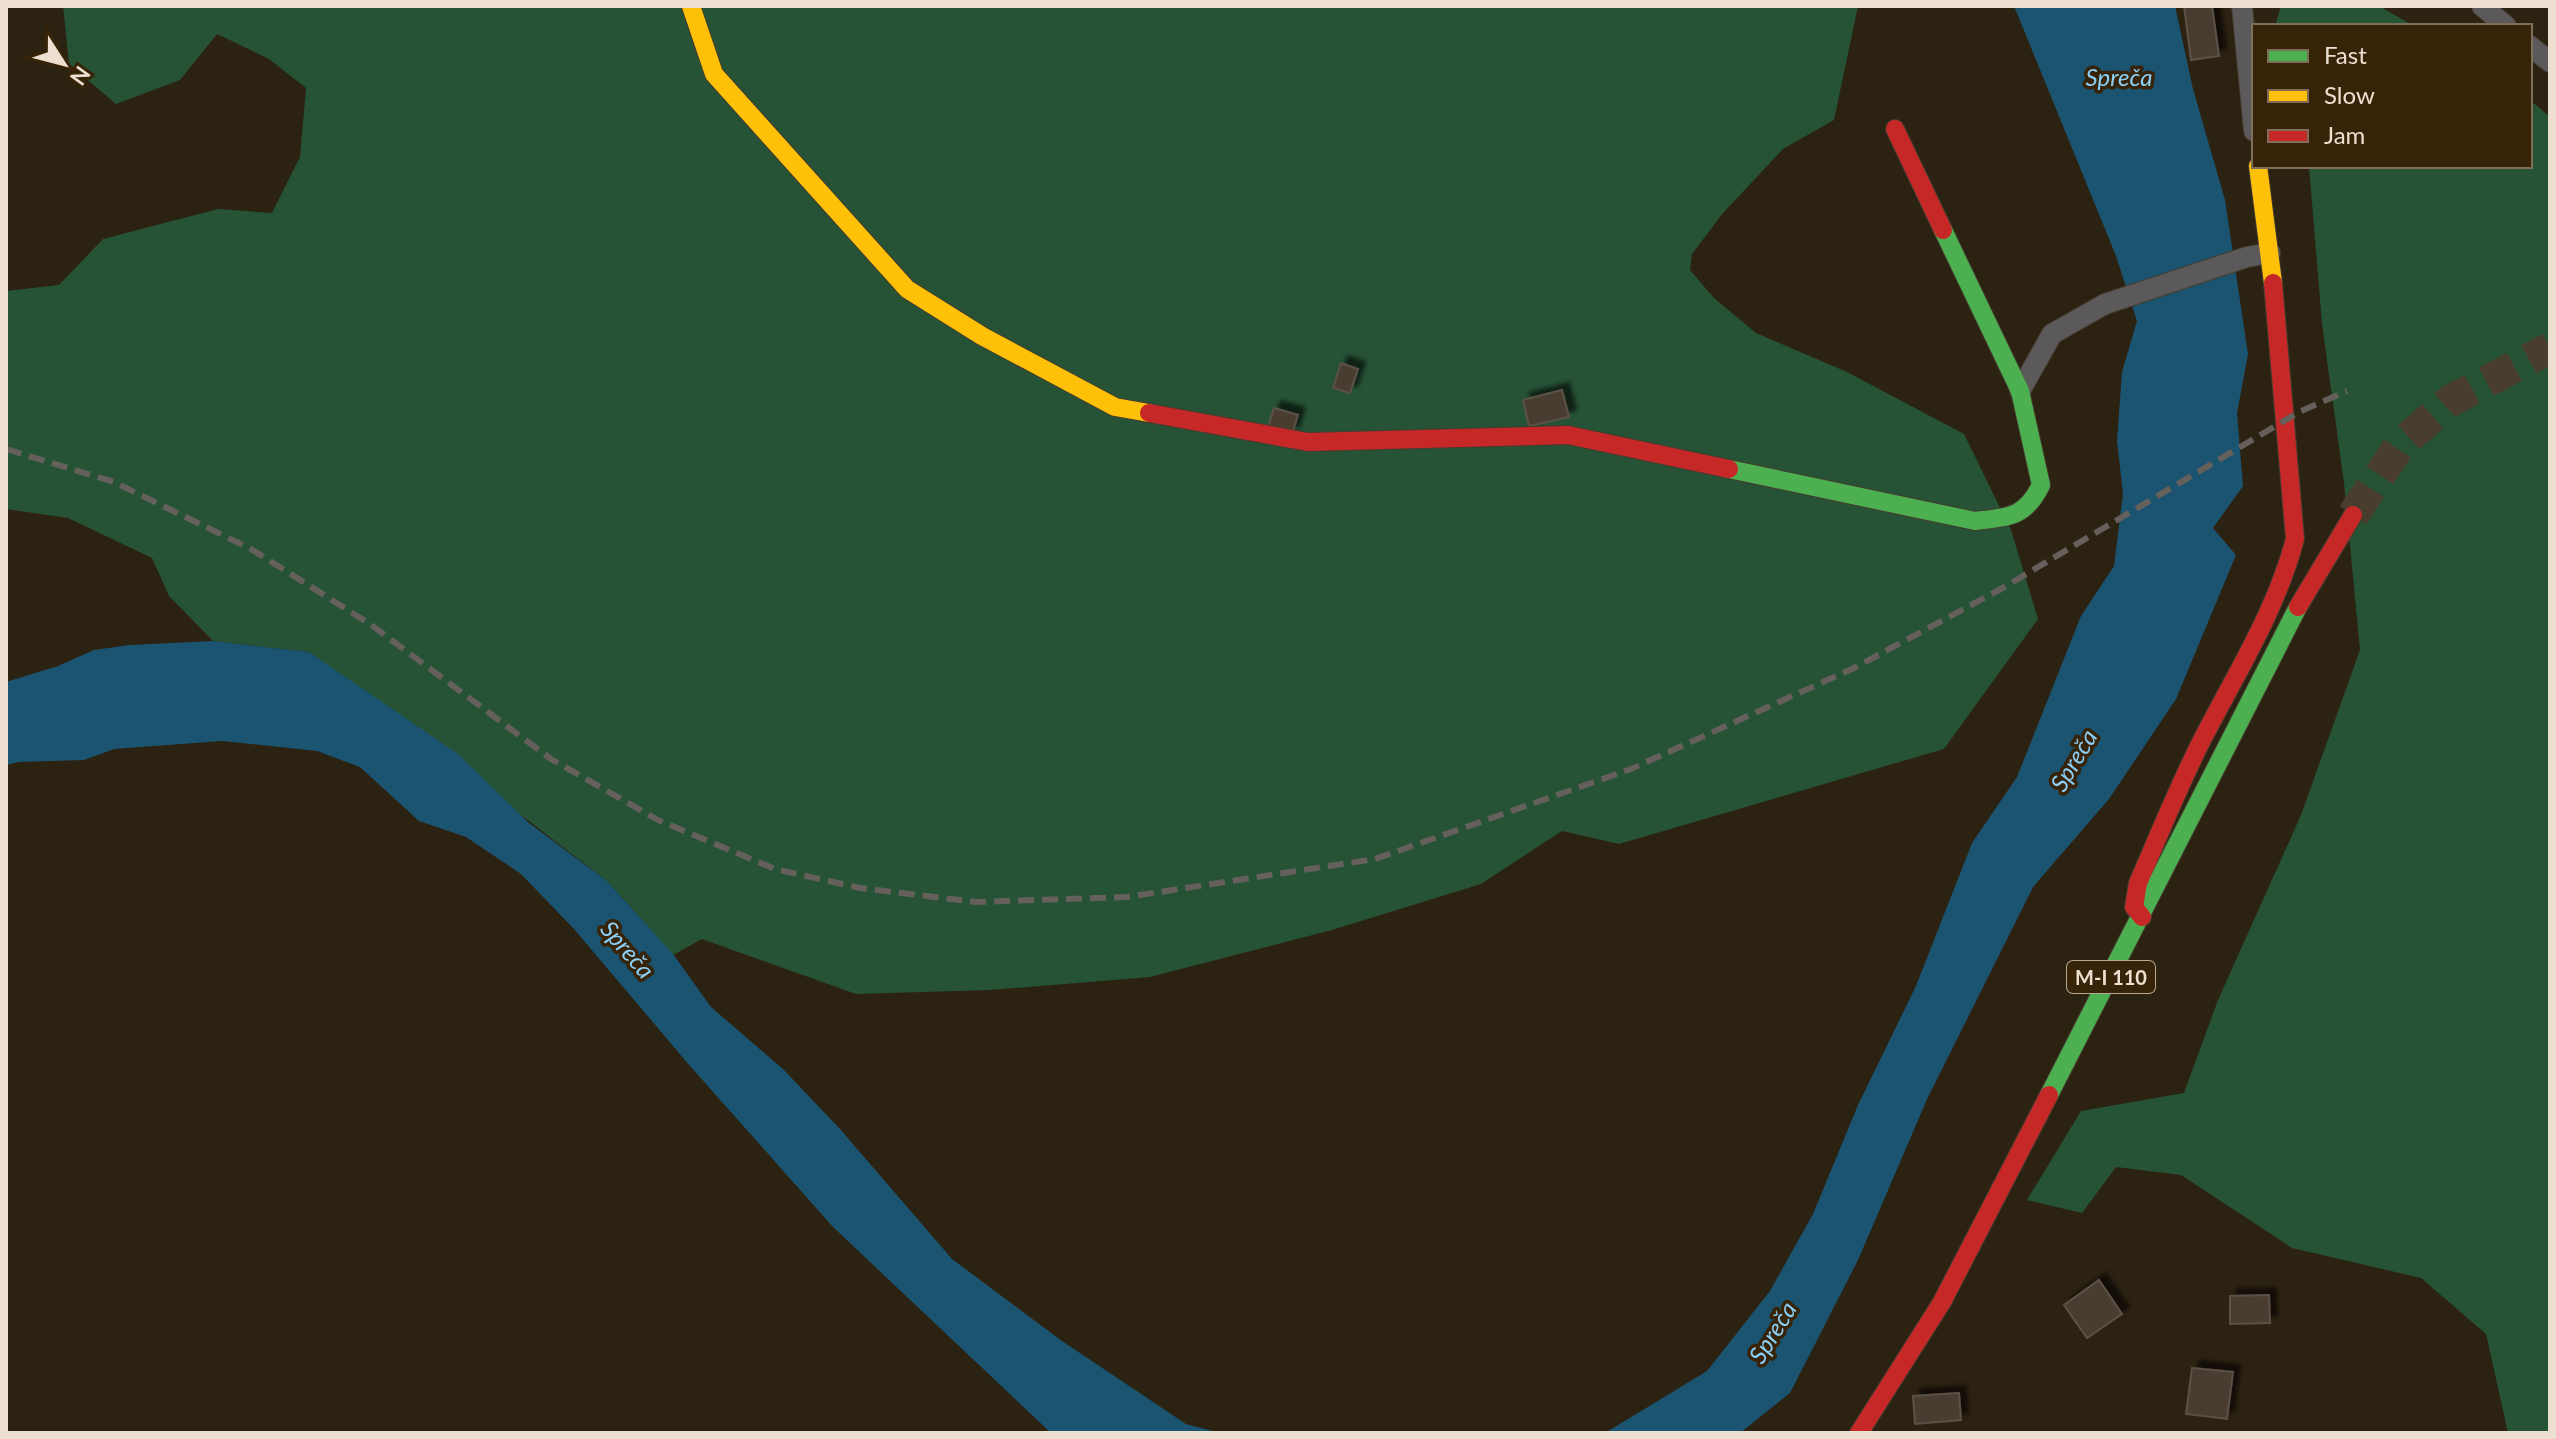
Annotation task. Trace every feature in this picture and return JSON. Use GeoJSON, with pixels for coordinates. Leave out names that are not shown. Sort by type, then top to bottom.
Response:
{"type":"FeatureCollection","features":[{"type":"Feature","properties":{"kind":"street"},"geometry":{"type":"LineString","coordinates":[[691,6],[714,74],[907,289],[982,336],[1115,407],[1308,442],[1568,435],[1975,521],[2021,514],[2036,498],[2041,485],[2020,391],[1895,129]]}},
{"type":"Feature","properties":{"kind":"street"},"geometry":{"type":"LineString","coordinates":[[2242,6],[2252,110]]}},
{"type":"Feature","properties":{"kind":"street"},"geometry":{"type":"LineString","coordinates":[[2482,6],[2504,24]]}},
{"type":"Feature","properties":{"kind":"street"},"geometry":{"type":"LineString","coordinates":[[2532,48],[2550,62]]}},
{"type":"Feature","properties":{"kind":"street"},"geometry":{"type":"LineString","coordinates":[[2142,917],[2134,907],[2138,883],[2203,739],[2265,620],[2289,566],[2295,539],[2270,253],[2258,168]]}},
{"type":"Feature","properties":{"kind":"street"},"geometry":{"type":"LineString","coordinates":[[2020,391],[2052,334],[2105,304],[2247,257],[2270,253]]}},
{"type":"Feature","properties":{"kind":"street","name":"M-I 110"},"geometry":{"type":"LineString","coordinates":[[1859,1433],[1942,1302],[2142,917],[2301,601],[2353,515]]}},
{"type":"Feature","properties":{"kind":"green space"},"geometry":{"type":"Polygon","coordinates":[[[63,6],[1858,6],[1834,120],[1783,149],[1723,213],[1692,254],[1690,270],[1714,298],[1756,333],[1847,372],[1964,434],[2011,530],[2038,619],[1944,749],[1619,844],[1562,831],[1481,884],[1332,930],[1150,977],[990,990],[856,994],[702,939],[673,955],[607,881],[309,652],[213,641],[169,596],[152,558],[68,518],[6,509],[6,291],[59,285],[103,239],[218,209],[272,213],[300,157],[306,88],[269,59],[217,34],[180,80],[116,104],[69,64],[63,6]]]}},
{"type":"Feature","properties":{"kind":"green space"},"geometry":{"type":"Polygon","coordinates":[[[2281,6],[2379,6],[2410,24],[2276,24],[2281,6]]]}},
{"type":"Feature","properties":{"kind":"green space"},"geometry":{"type":"Polygon","coordinates":[[[2532,102],[2550,117],[2550,1433],[2508,1433],[2486,1334],[2421,1278],[2292,1248],[2181,1175],[2116,1167],[2082,1213],[2027,1200],[2081,1111],[2184,1093],[2218,1000],[2301,815],[2360,650],[2344,483],[2322,324],[2309,168],[2532,168],[2532,102]]]}},
{"type":"Feature","properties":{"kind":"water","name":"Spreča"},"geometry":{"type":"Polygon","coordinates":[[[2014,6],[2175,6],[2193,89],[2225,200],[2248,354],[2237,413],[2243,486],[2213,528],[2236,555],[2176,699],[2109,799],[2033,887],[1928,1097],[1858,1260],[1790,1393],[1740,1433],[1605,1433],[1707,1371],[1770,1291],[1813,1214],[1858,1105],[1916,986],[1972,843],[2017,777],[2081,616],[2114,566],[2123,494],[2117,441],[2122,372],[2137,321],[2116,256],[2014,6]]]}},
{"type":"Feature","properties":{"kind":"water","name":"Spreča"},"geometry":{"type":"Polygon","coordinates":[[[213,641],[309,652],[458,754],[529,823],[607,881],[673,954],[711,1007],[783,1069],[840,1129],[952,1259],[1062,1341],[1186,1424],[1220,1433],[1051,1433],[833,1227],[574,929],[521,874],[466,837],[419,821],[360,767],[317,751],[222,741],[114,749],[84,760],[6,765],[6,682],[58,666],[94,650],[213,641]]]}},
{"type":"Feature","properties":{"kind":"building"},"geometry":{"type":"Polygon","coordinates":[[[2184,6],[2212,6],[2219,56],[2191,60],[2184,6]]]}},
{"type":"Feature","properties":{"kind":"building"},"geometry":{"type":"Polygon","coordinates":[[[1341,363],[1358,369],[1350,393],[1333,388],[1341,363]]]}},
{"type":"Feature","properties":{"kind":"building"},"geometry":{"type":"Polygon","coordinates":[[[1562,390],[1569,417],[1529,426],[1523,400],[1562,390]]]}},
{"type":"Feature","properties":{"kind":"building"},"geometry":{"type":"Polygon","coordinates":[[[1274,408],[1298,415],[1292,434],[1268,427],[1274,408]]]}},
{"type":"Feature","properties":{"kind":"building"},"geometry":{"type":"Polygon","coordinates":[[[2099,1280],[2122,1314],[2087,1338],[2064,1305],[2099,1280]]]}},
{"type":"Feature","properties":{"kind":"building"},"geometry":{"type":"Polygon","coordinates":[[[2269,1295],[2270,1323],[2230,1324],[2230,1296],[2269,1295]]]}},
{"type":"Feature","properties":{"kind":"building"},"geometry":{"type":"Polygon","coordinates":[[[2192,1368],[2233,1372],[2227,1419],[2186,1414],[2192,1368]]]}},
{"type":"Feature","properties":{"kind":"building"},"geometry":{"type":"Polygon","coordinates":[[[1959,1393],[1961,1420],[1915,1424],[1913,1396],[1959,1393]]]}},
{"type":"Feature","properties":{"kind":"tunnel"},"geometry":{"type":"LineString","coordinates":[[2353,515],[2400,445],[2450,401],[2550,348]]}},
{"type":"Feature","properties":{"kind":"railway"},"geometry":{"type":"LineString","coordinates":[[6,449],[114,482],[251,549],[370,624],[551,759],[658,820],[775,869],[860,888],[976,902],[1127,897],[1375,859],[1631,769],[1854,668],[2001,589],[2299,412],[2347,391]]}},
{"type":"Feature","properties":{"kind":"traffic: fast"},"geometry":{"type":"LineString","coordinates":[[1729,469],[1975,521],[2006,517],[2029,504],[2041,485],[2020,391],[1943,230]]}},
{"type":"Feature","properties":{"kind":"traffic: fast"},"geometry":{"type":"LineString","coordinates":[[2049,1095],[2298,607]]}},
{"type":"Feature","properties":{"kind":"traffic: slow"},"geometry":{"type":"LineString","coordinates":[[691,6],[714,74],[907,289],[982,336],[1115,407],[1149,413]]}},
{"type":"Feature","properties":{"kind":"traffic: slow"},"geometry":{"type":"LineString","coordinates":[[2258,168],[2273,283]]}},
{"type":"Feature","properties":{"kind":"traffic: jam"},"geometry":{"type":"LineString","coordinates":[[1895,129],[1943,230]]}},
{"type":"Feature","properties":{"kind":"traffic: jam"},"geometry":{"type":"LineString","coordinates":[[2142,917],[2134,907],[2138,883],[2194,756],[2267,616],[2295,539],[2273,283]]}},
{"type":"Feature","properties":{"kind":"traffic: jam"},"geometry":{"type":"LineString","coordinates":[[1149,413],[1308,442],[1568,435],[1729,469]]}},
{"type":"Feature","properties":{"kind":"traffic: jam"},"geometry":{"type":"LineString","coordinates":[[2298,607],[2353,515]]}},
{"type":"Feature","properties":{"kind":"traffic: jam"},"geometry":{"type":"LineString","coordinates":[[1859,1433],[1942,1302],[2049,1095]]}}]}
